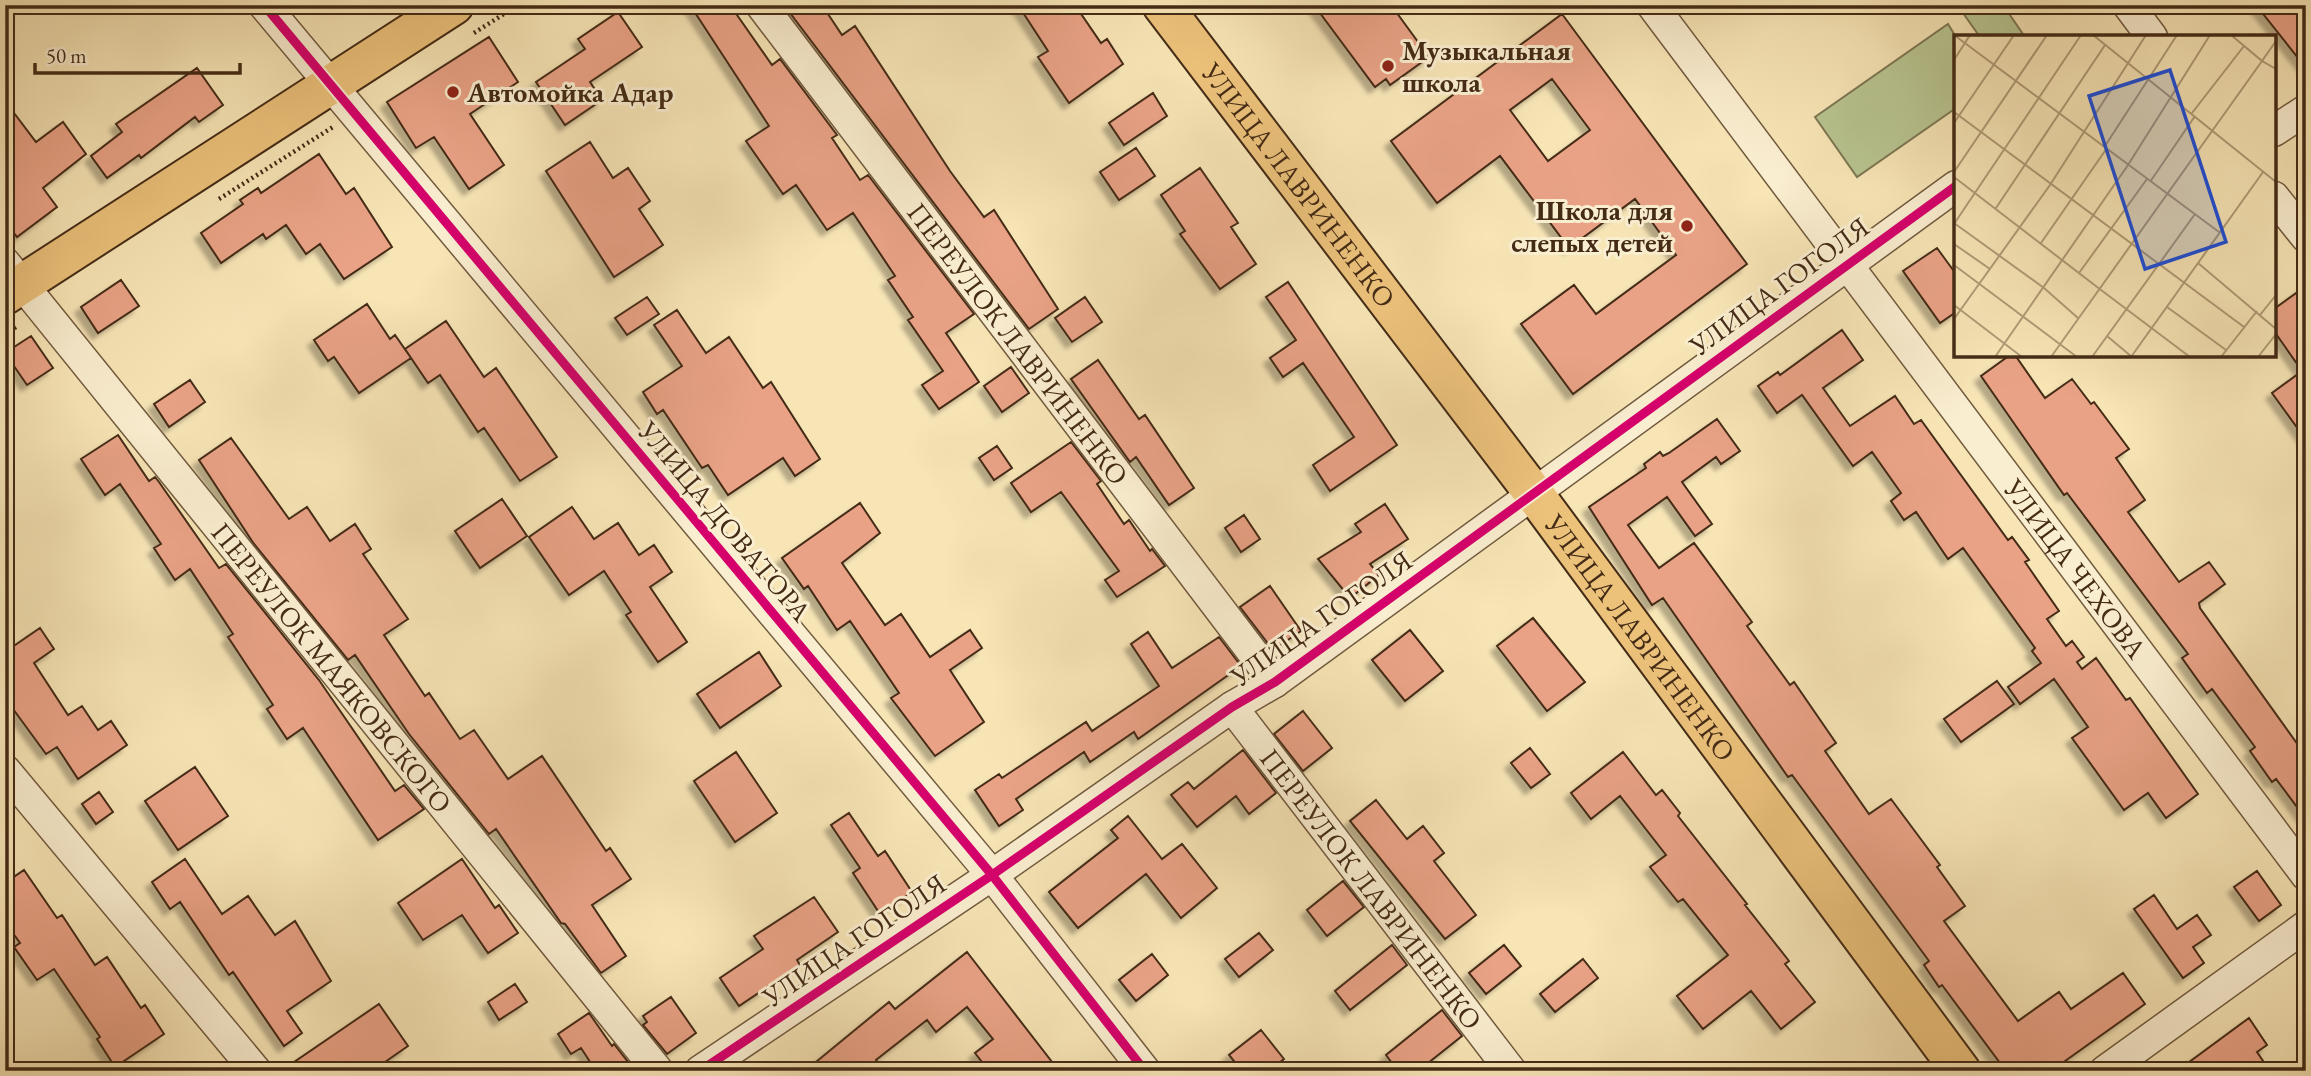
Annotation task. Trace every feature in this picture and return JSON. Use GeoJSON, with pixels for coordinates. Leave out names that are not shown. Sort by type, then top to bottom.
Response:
{"type":"FeatureCollection","features":[{"type":"Feature","properties":{"kind":"main road"},"geometry":{"type":"LineString","coordinates":[[11,280],[453,5]]}},
{"type":"Feature","properties":{"kind":"main road","name":"УЛИЦА ЛАВРИНЕНКО"},"geometry":{"type":"LineString","coordinates":[[1163,5],[1535,495],[1961,1071]]}},
{"type":"Feature","properties":{"kind":"street","name":"УЛИЦА ДОВАТОРА"},"geometry":{"type":"LineString","coordinates":[[264,5],[992,875],[1145,1071]]}},
{"type":"Feature","properties":{"kind":"street","name":"ПЕРЕУЛОК ЛАВРИНЕНКО"},"geometry":{"type":"LineString","coordinates":[[761,5],[1275,682]]}},
{"type":"Feature","properties":{"kind":"street","name":"УЛИЦА ЧЕХОВА"},"geometry":{"type":"LineString","coordinates":[[1651,5],[1844,265],[2306,875]]}},
{"type":"Feature","properties":{"kind":"street"},"geometry":{"type":"LineString","coordinates":[[2128,5],[2150,35]]}},
{"type":"Feature","properties":{"kind":"street"},"geometry":{"type":"LineString","coordinates":[[2276,130],[2306,110]]}},
{"type":"Feature","properties":{"kind":"street","name":"УЛИЦА ГОГОЛЯ"},"geometry":{"type":"LineString","coordinates":[[700,1071],[992,875],[1232,707],[1275,682],[1954,187]]}},
{"type":"Feature","properties":{"kind":"street"},"geometry":{"type":"LineString","coordinates":[[2276,200],[2306,237]]}},
{"type":"Feature","properties":{"kind":"street","name":"ПЕРЕУЛОК МАЯКОВСКОГО"},"geometry":{"type":"LineString","coordinates":[[11,280],[658,1071]]}},
{"type":"Feature","properties":{"kind":"street","name":"ПЕРЕУЛОК ЛАВРИНЕНКО"},"geometry":{"type":"LineString","coordinates":[[1232,707],[1511,1071]]}},
{"type":"Feature","properties":{"kind":"street"},"geometry":{"type":"LineString","coordinates":[[5,770],[256,1071]]}},
{"type":"Feature","properties":{"kind":"street"},"geometry":{"type":"LineString","coordinates":[[2105,1071],[2306,926]]}},
{"type":"Feature","properties":{"kind":"green space"},"geometry":{"type":"Polygon","coordinates":[[[1974,5],[2003,5],[2024,35],[1979,35],[1963,13],[1974,5]]]}},
{"type":"Feature","properties":{"kind":"green space"},"geometry":{"type":"Polygon","coordinates":[[[1948,24],[1955,35],[1954,109],[1857,177],[1815,117],[1948,24]]]}},
{"type":"Feature","properties":{"kind":"building"},"geometry":{"type":"Polygon","coordinates":[[[690,5],[730,5],[772,65],[780,59],[837,135],[832,138],[860,180],[868,175],[974,314],[946,333],[979,382],[939,409],[922,385],[943,371],[908,320],[913,317],[888,280],[895,276],[853,213],[827,230],[796,185],[783,194],[746,141],[769,126],[690,5]]]}},
{"type":"Feature","properties":{"kind":"building"},"geometry":{"type":"Polygon","coordinates":[[[784,5],[822,5],[842,35],[855,26],[950,171],[984,217],[994,210],[1058,309],[1029,329],[784,5]]]}},
{"type":"Feature","properties":{"kind":"building"},"geometry":{"type":"Polygon","coordinates":[[[1018,5],[1075,5],[1101,43],[1107,39],[1123,64],[1069,103],[1038,57],[1048,51],[1018,5]]]}},
{"type":"Feature","properties":{"kind":"building","name":"Музыкальная школа"},"geometry":{"type":"Polygon","coordinates":[[[1314,5],[1391,5],[1429,57],[1390,85],[1386,79],[1375,87],[1314,5]]]}},
{"type":"Feature","properties":{"kind":"building"},"geometry":{"type":"Polygon","coordinates":[[[2256,5],[2306,5],[2306,68],[2256,5]]]}},
{"type":"Feature","properties":{"kind":"building"},"geometry":{"type":"Polygon","coordinates":[[[618,12],[642,47],[590,82],[602,100],[565,125],[536,82],[585,49],[578,39],[618,12]]]}},
{"type":"Feature","properties":{"kind":"building","name":"Школа для слепых детей"},"geometry":{"type":"Polygon","coordinates":[[[1562,14],[1747,264],[1573,394],[1521,324],[1574,285],[1596,314],[1676,255],[1635,199],[1569,248],[1500,156],[1437,203],[1391,141],[1562,14]],[[1552,79],[1510,110],[1548,161],[1590,130],[1552,79]]]}},
{"type":"Feature","properties":{"kind":"building","name":"Автомойка Адар"},"geometry":{"type":"Polygon","coordinates":[[[489,37],[518,82],[470,114],[504,165],[469,189],[434,137],[416,148],[387,102],[489,37]]]}},
{"type":"Feature","properties":{"kind":"building"},"geometry":{"type":"Polygon","coordinates":[[[197,68],[223,105],[199,122],[195,117],[141,158],[139,155],[107,178],[91,156],[122,132],[116,124],[197,68]]]}},
{"type":"Feature","properties":{"kind":"building"},"geometry":{"type":"Polygon","coordinates":[[[1153,93],[1167,116],[1124,145],[1109,123],[1153,93]]]}},
{"type":"Feature","properties":{"kind":"building"},"geometry":{"type":"Polygon","coordinates":[[[5,101],[36,142],[63,122],[86,154],[43,188],[57,207],[17,237],[5,221],[5,101]]]}},
{"type":"Feature","properties":{"kind":"building"},"geometry":{"type":"Polygon","coordinates":[[[590,142],[613,178],[628,168],[650,201],[639,209],[663,245],[614,277],[546,171],[590,142]]]}},
{"type":"Feature","properties":{"kind":"building"},"geometry":{"type":"Polygon","coordinates":[[[1136,148],[1155,176],[1119,200],[1100,172],[1136,148]]]}},
{"type":"Feature","properties":{"kind":"building"},"geometry":{"type":"Polygon","coordinates":[[[319,154],[346,194],[354,188],[392,247],[344,279],[320,244],[306,254],[286,225],[266,239],[263,234],[221,263],[201,233],[243,204],[240,200],[258,188],[261,193],[319,154]]]}},
{"type":"Feature","properties":{"kind":"building"},"geometry":{"type":"Polygon","coordinates":[[[1200,168],[1238,223],[1231,227],[1256,264],[1220,289],[1180,234],[1185,231],[1161,195],[1200,168]]]}},
{"type":"Feature","properties":{"kind":"building"},"geometry":{"type":"Polygon","coordinates":[[[1937,248],[1954,271],[1954,313],[1940,323],[1903,271],[1937,248]]]}},
{"type":"Feature","properties":{"kind":"building"},"geometry":{"type":"Polygon","coordinates":[[[121,280],[139,306],[98,333],[81,307],[121,280]]]}},
{"type":"Feature","properties":{"kind":"building"},"geometry":{"type":"Polygon","coordinates":[[[1288,282],[1397,445],[1330,491],[1313,465],[1354,437],[1303,363],[1283,377],[1270,358],[1296,340],[1266,297],[1288,282]]]}},
{"type":"Feature","properties":{"kind":"building"},"geometry":{"type":"Polygon","coordinates":[[[2306,286],[2306,440],[2272,393],[2302,371],[2276,334],[2276,308],[2306,286]]]}},
{"type":"Feature","properties":{"kind":"building"},"geometry":{"type":"Polygon","coordinates":[[[647,297],[659,314],[627,335],[615,318],[647,297]]]}},
{"type":"Feature","properties":{"kind":"building"},"geometry":{"type":"Polygon","coordinates":[[[1085,297],[1102,322],[1072,342],[1055,318],[1085,297]]]}},
{"type":"Feature","properties":{"kind":"building"},"geometry":{"type":"Polygon","coordinates":[[[367,304],[390,339],[395,335],[411,358],[359,393],[334,357],[328,361],[314,340],[367,304]]]}},
{"type":"Feature","properties":{"kind":"building"},"geometry":{"type":"Polygon","coordinates":[[[677,310],[706,353],[729,337],[763,388],[771,382],[820,459],[795,476],[783,458],[728,495],[708,465],[702,468],[663,410],[657,414],[643,392],[682,366],[654,325],[677,310]]]}},
{"type":"Feature","properties":{"kind":"building"},"geometry":{"type":"Polygon","coordinates":[[[446,321],[484,377],[496,368],[557,457],[520,481],[484,428],[478,432],[440,375],[428,383],[405,349],[446,321]]]}},
{"type":"Feature","properties":{"kind":"building"},"geometry":{"type":"Polygon","coordinates":[[[1842,330],[1863,360],[1823,388],[1850,426],[1895,396],[1914,424],[1921,420],[2008,540],[2012,537],[2029,560],[2025,562],[2059,611],[2047,619],[2066,646],[2072,641],[2084,657],[2077,662],[2082,669],[2096,658],[2126,700],[2130,698],[2198,794],[2166,818],[2148,793],[2124,810],[2072,738],[2088,727],[2054,679],[2020,704],[2008,687],[2041,663],[2032,651],[2035,648],[1963,548],[1948,559],[1916,512],[1904,520],[1891,501],[1901,493],[1872,452],[1853,466],[1802,395],[1777,413],[1758,386],[1778,372],[1780,375],[1842,330]]]}},
{"type":"Feature","properties":{"kind":"building"},"geometry":{"type":"Polygon","coordinates":[[[31,336],[53,368],[27,385],[5,353],[31,336]]]}},
{"type":"Feature","properties":{"kind":"building"},"geometry":{"type":"Polygon","coordinates":[[[2007,357],[2016,357],[2045,398],[2072,379],[2091,404],[2094,402],[2129,449],[2116,458],[2145,500],[2128,512],[2179,582],[2209,562],[2225,584],[2199,603],[2200,608],[2306,756],[2306,819],[2276,779],[2272,782],[2250,751],[2255,747],[2212,689],[2207,693],[2182,658],[2188,654],[2067,493],[2064,495],[1981,376],[2007,357]]]}},
{"type":"Feature","properties":{"kind":"building"},"geometry":{"type":"Polygon","coordinates":[[[1098,360],[1139,419],[1145,415],[1194,488],[1169,505],[1136,457],[1130,462],[1071,379],[1098,360]]]}},
{"type":"Feature","properties":{"kind":"building"},"geometry":{"type":"Polygon","coordinates":[[[1011,367],[1029,393],[1002,412],[984,386],[1011,367]]]}},
{"type":"Feature","properties":{"kind":"building"},"geometry":{"type":"Polygon","coordinates":[[[190,380],[205,402],[169,427],[154,404],[190,380]]]}},
{"type":"Feature","properties":{"kind":"building"},"geometry":{"type":"Polygon","coordinates":[[[1717,419],[1740,451],[1721,464],[1716,457],[1682,482],[1712,524],[1695,536],[1667,497],[1628,525],[1659,568],[1694,543],[1752,622],[1747,626],[1790,685],[1794,682],[1836,743],[1825,751],[1869,814],[1891,799],[1940,865],[1937,867],[1965,906],[1944,921],[2018,1021],[2059,992],[2071,1009],[2123,973],[2145,1004],[2051,1071],[2006,1071],[1942,985],[1939,987],[1924,965],[1929,961],[1792,775],[1788,777],[1663,598],[1652,605],[1589,507],[1646,468],[1644,464],[1660,452],[1663,456],[1669,453],[1717,419]]]}},
{"type":"Feature","properties":{"kind":"building"},"geometry":{"type":"Polygon","coordinates":[[[118,435],[149,481],[155,477],[159,482],[219,568],[226,564],[319,680],[395,791],[404,785],[424,809],[378,840],[303,728],[287,739],[267,709],[273,705],[228,637],[233,634],[190,569],[175,580],[154,548],[161,544],[120,484],[105,495],[81,459],[118,435]]]}},
{"type":"Feature","properties":{"kind":"building"},"geometry":{"type":"Polygon","coordinates":[[[231,438],[289,519],[307,507],[330,541],[355,524],[371,549],[363,554],[408,619],[384,635],[425,696],[429,693],[460,739],[474,730],[508,779],[542,756],[606,851],[610,848],[631,879],[592,905],[626,956],[601,973],[565,924],[561,923],[496,829],[489,834],[409,734],[355,655],[348,660],[254,544],[199,460],[231,438]]]}},
{"type":"Feature","properties":{"kind":"building"},"geometry":{"type":"Polygon","coordinates":[[[1071,442],[1101,481],[1097,484],[1124,524],[1129,520],[1150,551],[1152,549],[1165,566],[1117,597],[1105,580],[1119,571],[1061,492],[1031,512],[1011,483],[1071,442]]]}},
{"type":"Feature","properties":{"kind":"building"},"geometry":{"type":"Polygon","coordinates":[[[997,446],[1012,468],[994,480],[979,458],[997,446]]]}},
{"type":"Feature","properties":{"kind":"building"},"geometry":{"type":"Polygon","coordinates":[[[502,499],[527,536],[480,568],[455,531],[502,499]]]}},
{"type":"Feature","properties":{"kind":"building"},"geometry":{"type":"Polygon","coordinates":[[[860,503],[880,533],[842,563],[885,625],[901,614],[930,657],[970,630],[982,648],[950,670],[984,722],[935,756],[891,698],[899,693],[850,621],[837,630],[808,586],[804,589],[782,558],[860,503]]]}},
{"type":"Feature","properties":{"kind":"building"},"geometry":{"type":"Polygon","coordinates":[[[1385,504],[1408,539],[1370,564],[1379,575],[1350,598],[1318,559],[1361,532],[1355,524],[1385,504]]]}},
{"type":"Feature","properties":{"kind":"building"},"geometry":{"type":"Polygon","coordinates":[[[572,507],[594,539],[618,523],[639,555],[654,545],[672,572],[650,587],[687,642],[658,662],[626,615],[631,612],[604,571],[569,595],[529,537],[572,507]]]}},
{"type":"Feature","properties":{"kind":"building"},"geometry":{"type":"Polygon","coordinates":[[[1244,515],[1260,539],[1241,552],[1225,528],[1244,515]]]}},
{"type":"Feature","properties":{"kind":"building"},"geometry":{"type":"Polygon","coordinates":[[[1270,586],[1301,631],[1273,650],[1240,607],[1270,586]]]}},
{"type":"Feature","properties":{"kind":"building"},"geometry":{"type":"Polygon","coordinates":[[[1533,618],[1585,682],[1547,711],[1497,646],[1533,618]]]}},
{"type":"Feature","properties":{"kind":"building"},"geometry":{"type":"Polygon","coordinates":[[[40,628],[54,649],[34,663],[68,715],[82,706],[98,730],[111,721],[127,745],[78,779],[57,747],[46,754],[5,698],[5,652],[40,628]]]}},
{"type":"Feature","properties":{"kind":"building"},"geometry":{"type":"Polygon","coordinates":[[[1410,630],[1443,671],[1405,701],[1372,660],[1410,630]]]}},
{"type":"Feature","properties":{"kind":"building"},"geometry":{"type":"Polygon","coordinates":[[[1148,632],[1172,668],[1219,637],[1241,666],[1138,739],[1134,732],[1090,762],[1084,752],[1016,799],[1023,810],[999,826],[975,790],[999,774],[1002,778],[1086,722],[1092,731],[1159,686],[1131,644],[1148,632]]]}},
{"type":"Feature","properties":{"kind":"building"},"geometry":{"type":"Polygon","coordinates":[[[759,652],[781,686],[720,728],[697,694],[759,652]]]}},
{"type":"Feature","properties":{"kind":"building"},"geometry":{"type":"Polygon","coordinates":[[[1997,681],[2014,704],[1961,742],[1944,719],[1997,681]]]}},
{"type":"Feature","properties":{"kind":"building"},"geometry":{"type":"Polygon","coordinates":[[[1303,711],[1332,748],[1303,771],[1274,734],[1303,711]]]}},
{"type":"Feature","properties":{"kind":"building"},"geometry":{"type":"Polygon","coordinates":[[[1530,748],[1550,774],[1531,788],[1511,763],[1530,748]]]}},
{"type":"Feature","properties":{"kind":"building"},"geometry":{"type":"Polygon","coordinates":[[[1243,750],[1276,793],[1249,814],[1236,796],[1197,827],[1171,795],[1188,782],[1194,789],[1243,750]]]}},
{"type":"Feature","properties":{"kind":"building"},"geometry":{"type":"Polygon","coordinates":[[[736,752],[777,813],[735,842],[694,781],[736,752]]]}},
{"type":"Feature","properties":{"kind":"building"},"geometry":{"type":"Polygon","coordinates":[[[1623,752],[1656,795],[1662,790],[1680,813],[1678,816],[1789,961],[1785,964],[1815,1002],[1781,1029],[1751,991],[1703,1029],[1677,996],[1728,955],[1683,899],[1678,902],[1650,867],[1666,855],[1620,796],[1591,819],[1571,793],[1623,752]]]}},
{"type":"Feature","properties":{"kind":"building"},"geometry":{"type":"Polygon","coordinates":[[[195,767],[228,816],[178,850],[145,801],[195,767]]]}},
{"type":"Feature","properties":{"kind":"building"},"geometry":{"type":"Polygon","coordinates":[[[99,792],[113,812],[96,824],[82,804],[99,792]]]}},
{"type":"Feature","properties":{"kind":"building"},"geometry":{"type":"Polygon","coordinates":[[[1376,800],[1407,839],[1423,826],[1444,853],[1434,861],[1476,915],[1445,939],[1350,821],[1376,800]]]}},
{"type":"Feature","properties":{"kind":"building"},"geometry":{"type":"Polygon","coordinates":[[[849,813],[878,856],[885,851],[912,892],[880,914],[853,873],[860,868],[831,825],[849,813]]]}},
{"type":"Feature","properties":{"kind":"building"},"geometry":{"type":"Polygon","coordinates":[[[1128,816],[1162,859],[1182,844],[1217,888],[1181,918],[1146,874],[1078,928],[1049,892],[1118,838],[1111,830],[1128,816]]]}},
{"type":"Feature","properties":{"kind":"building"},"geometry":{"type":"Polygon","coordinates":[[[185,859],[222,914],[248,896],[275,935],[295,921],[331,981],[287,1011],[302,1033],[284,1046],[233,972],[229,975],[180,902],[170,909],[152,882],[185,859]]]}},
{"type":"Feature","properties":{"kind":"building"},"geometry":{"type":"Polygon","coordinates":[[[462,859],[495,908],[499,905],[518,933],[488,953],[462,915],[423,940],[398,903],[462,859]]]}},
{"type":"Feature","properties":{"kind":"building"},"geometry":{"type":"Polygon","coordinates":[[[24,870],[57,918],[62,915],[95,965],[107,957],[141,1008],[145,1005],[164,1034],[115,1067],[97,1039],[100,1037],[54,969],[37,980],[14,947],[20,943],[5,922],[5,883],[24,870]]]}},
{"type":"Feature","properties":{"kind":"building"},"geometry":{"type":"Polygon","coordinates":[[[2257,871],[2281,905],[2259,921],[2234,887],[2257,871]]]}},
{"type":"Feature","properties":{"kind":"building"},"geometry":{"type":"Polygon","coordinates":[[[1343,881],[1364,907],[1327,936],[1307,910],[1343,881]]]}},
{"type":"Feature","properties":{"kind":"building"},"geometry":{"type":"Polygon","coordinates":[[[2154,895],[2177,929],[2197,915],[2211,935],[2193,947],[2204,963],[2183,978],[2134,909],[2154,895]]]}},
{"type":"Feature","properties":{"kind":"building"},"geometry":{"type":"Polygon","coordinates":[[[814,897],[838,932],[797,960],[800,965],[739,1006],[720,978],[763,949],[754,936],[814,897]]]}},
{"type":"Feature","properties":{"kind":"building"},"geometry":{"type":"Polygon","coordinates":[[[1259,933],[1273,950],[1239,977],[1225,959],[1259,933]]]}},
{"type":"Feature","properties":{"kind":"building"},"geometry":{"type":"Polygon","coordinates":[[[1392,945],[1407,965],[1350,1010],[1335,991],[1392,945]]]}},
{"type":"Feature","properties":{"kind":"building"},"geometry":{"type":"Polygon","coordinates":[[[1504,945],[1521,966],[1486,994],[1469,973],[1504,945]]]}},
{"type":"Feature","properties":{"kind":"building"},"geometry":{"type":"Polygon","coordinates":[[[967,952],[1059,1071],[989,1071],[975,1053],[993,1039],[967,1007],[936,1032],[927,1020],[876,1060],[885,1071],[805,1071],[889,1002],[895,1009],[967,952]]]}},
{"type":"Feature","properties":{"kind":"building"},"geometry":{"type":"Polygon","coordinates":[[[1152,954],[1168,975],[1136,1001],[1119,980],[1152,954]]]}},
{"type":"Feature","properties":{"kind":"building"},"geometry":{"type":"Polygon","coordinates":[[[1583,959],[1598,978],[1555,1012],[1540,994],[1583,959]]]}},
{"type":"Feature","properties":{"kind":"building"},"geometry":{"type":"Polygon","coordinates":[[[515,984],[527,1002],[499,1020],[488,1002],[515,984]]]}},
{"type":"Feature","properties":{"kind":"building"},"geometry":{"type":"Polygon","coordinates":[[[671,997],[696,1033],[667,1054],[643,1025],[647,1022],[643,1016],[671,997]]]}},
{"type":"Feature","properties":{"kind":"building"},"geometry":{"type":"Polygon","coordinates":[[[379,1004],[408,1046],[372,1071],[281,1071],[379,1004]]]}},
{"type":"Feature","properties":{"kind":"building"},"geometry":{"type":"Polygon","coordinates":[[[1442,1010],[1462,1036],[1418,1071],[1398,1071],[1386,1055],[1442,1010]]]}},
{"type":"Feature","properties":{"kind":"building"},"geometry":{"type":"Polygon","coordinates":[[[589,1013],[612,1046],[614,1044],[635,1071],[596,1071],[581,1048],[571,1054],[558,1034],[589,1013]]]}},
{"type":"Feature","properties":{"kind":"building"},"geometry":{"type":"Polygon","coordinates":[[[2249,1018],[2267,1045],[2257,1052],[2270,1071],[2177,1071],[2249,1018]]]}},
{"type":"Feature","properties":{"kind":"building"},"geometry":{"type":"Polygon","coordinates":[[[1261,1030],[1284,1059],[1269,1071],[1242,1071],[1229,1055],[1261,1030]]]}},
{"type":"Feature","properties":{"kind":"cycle path"},"geometry":{"type":"LineString","coordinates":[[264,5],[992,875],[1145,1071]]}},
{"type":"Feature","properties":{"kind":"cycle path"},"geometry":{"type":"LineString","coordinates":[[700,1071],[992,875],[1232,707],[1275,682],[1954,187]]}},
{"type":"Feature","properties":{"kind":"place","name":"Музыкальная школа"},"geometry":{"type":"Point","coordinates":[1388,66]}},
{"type":"Feature","properties":{"kind":"place","name":"Автомойка Адар"},"geometry":{"type":"Point","coordinates":[453,92]}},
{"type":"Feature","properties":{"kind":"place","name":"Школа для слепых детей"},"geometry":{"type":"Point","coordinates":[1687,226]}}]}
